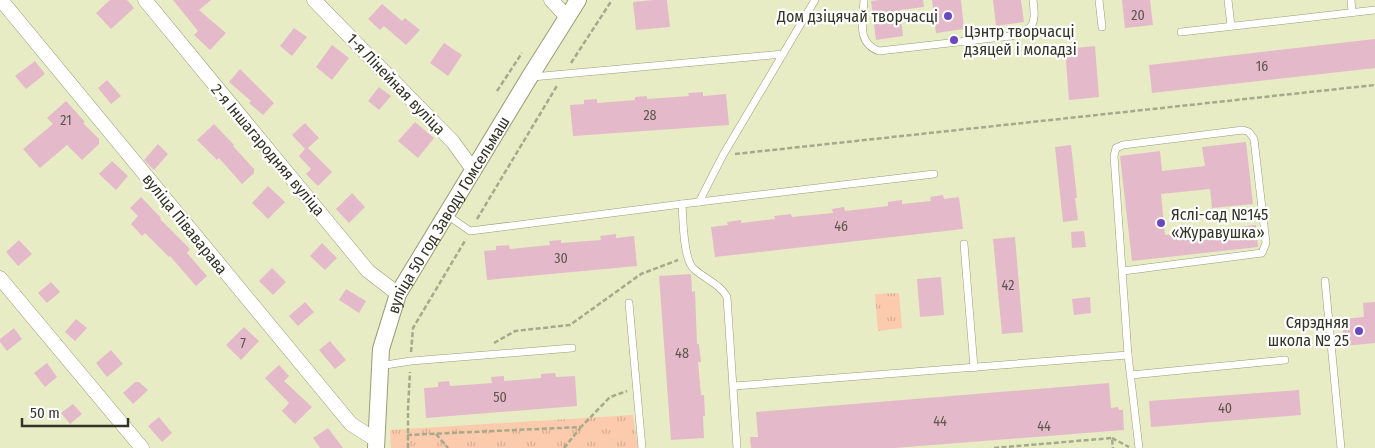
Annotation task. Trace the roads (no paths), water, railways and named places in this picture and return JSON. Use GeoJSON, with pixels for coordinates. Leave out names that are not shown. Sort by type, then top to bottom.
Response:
{"type":"FeatureCollection","features":[{"type":"Feature","properties":{"kind":"street","name":"вуліца Піваварава"},"geometry":{"type":"LineString","coordinates":[[1,0],[350,424],[376,444]]}},
{"type":"Feature","properties":{"kind":"street","name":"2-я Іншагародняя вуліца"},"geometry":{"type":"LineString","coordinates":[[145,0],[368,271],[398,294]]}},
{"type":"Feature","properties":{"kind":"street","name":"1-я Лінейная вуліца"},"geometry":{"type":"LineString","coordinates":[[314,0],[453,142],[474,171]]}},
{"type":"Feature","properties":{"kind":"street"},"geometry":{"type":"LineString","coordinates":[[551,0],[567,17]]}},
{"type":"Feature","properties":{"kind":"street","name":"вуліца 50 год Заводу Гомсельмаш"},"geometry":{"type":"LineString","coordinates":[[376,444],[379,366],[383,340],[398,294],[578,0]]}},
{"type":"Feature","properties":{"kind":"street"},"geometry":{"type":"LineString","coordinates":[[0,278],[142,448]]}},
{"type":"Feature","properties":{"kind":"lane"},"geometry":{"type":"LineString","coordinates":[[699,202],[723,155],[815,0]]}},
{"type":"Feature","properties":{"kind":"lane"},"geometry":{"type":"LineString","coordinates":[[864,0],[863,32],[865,42],[879,51],[1011,36],[1022,33],[1028,30],[1032,24],[1035,13],[1033,0]]}},
{"type":"Feature","properties":{"kind":"lane"},"geometry":{"type":"LineString","coordinates":[[1099,0],[1102,27]]}},
{"type":"Feature","properties":{"kind":"lane"},"geometry":{"type":"LineString","coordinates":[[1228,0],[1231,26]]}},
{"type":"Feature","properties":{"kind":"lane"},"geometry":{"type":"LineString","coordinates":[[1351,0],[1352,12]]}},
{"type":"Feature","properties":{"kind":"lane"},"geometry":{"type":"LineString","coordinates":[[1180,32],[1375,10]]}},
{"type":"Feature","properties":{"kind":"lane"},"geometry":{"type":"LineString","coordinates":[[529,78],[783,54]]}},
{"type":"Feature","properties":{"kind":"lane"},"geometry":{"type":"LineString","coordinates":[[1123,272],[1262,253],[1266,243],[1254,139],[1249,132],[1243,130],[1123,145],[1116,148],[1114,156],[1128,355],[1139,448]]}},
{"type":"Feature","properties":{"kind":"lane"},"geometry":{"type":"LineString","coordinates":[[447,215],[470,231],[934,174]]}},
{"type":"Feature","properties":{"kind":"lane"},"geometry":{"type":"LineString","coordinates":[[682,204],[687,257],[692,268],[723,289],[727,296],[737,448]]}},
{"type":"Feature","properties":{"kind":"lane"},"geometry":{"type":"LineString","coordinates":[[964,244],[974,368]]}},
{"type":"Feature","properties":{"kind":"lane"},"geometry":{"type":"LineString","coordinates":[[1325,281],[1341,448]]}},
{"type":"Feature","properties":{"kind":"lane"},"geometry":{"type":"LineString","coordinates":[[629,303],[642,448]]}},
{"type":"Feature","properties":{"kind":"lane"},"geometry":{"type":"LineString","coordinates":[[379,366],[411,361],[572,348]]}},
{"type":"Feature","properties":{"kind":"lane"},"geometry":{"type":"LineString","coordinates":[[734,386],[1128,355]]}},
{"type":"Feature","properties":{"kind":"lane"},"geometry":{"type":"LineString","coordinates":[[1130,375],[1284,360]]}},
{"type":"Feature","properties":{"kind":"place","name":"Дом дзіцячай творчасці"},"geometry":{"type":"Point","coordinates":[948,16]}},
{"type":"Feature","properties":{"kind":"place","name":"Цэнтр творчасці дзяцей і моладзі"},"geometry":{"type":"Point","coordinates":[954,40]}},
{"type":"Feature","properties":{"kind":"place","name":"Яслі-сад №145 «Журавушка»"},"geometry":{"type":"Point","coordinates":[1161,223]}},
{"type":"Feature","properties":{"kind":"place","name":"Сярэдняя школа № 25"},"geometry":{"type":"Point","coordinates":[1359,331]}}]}
